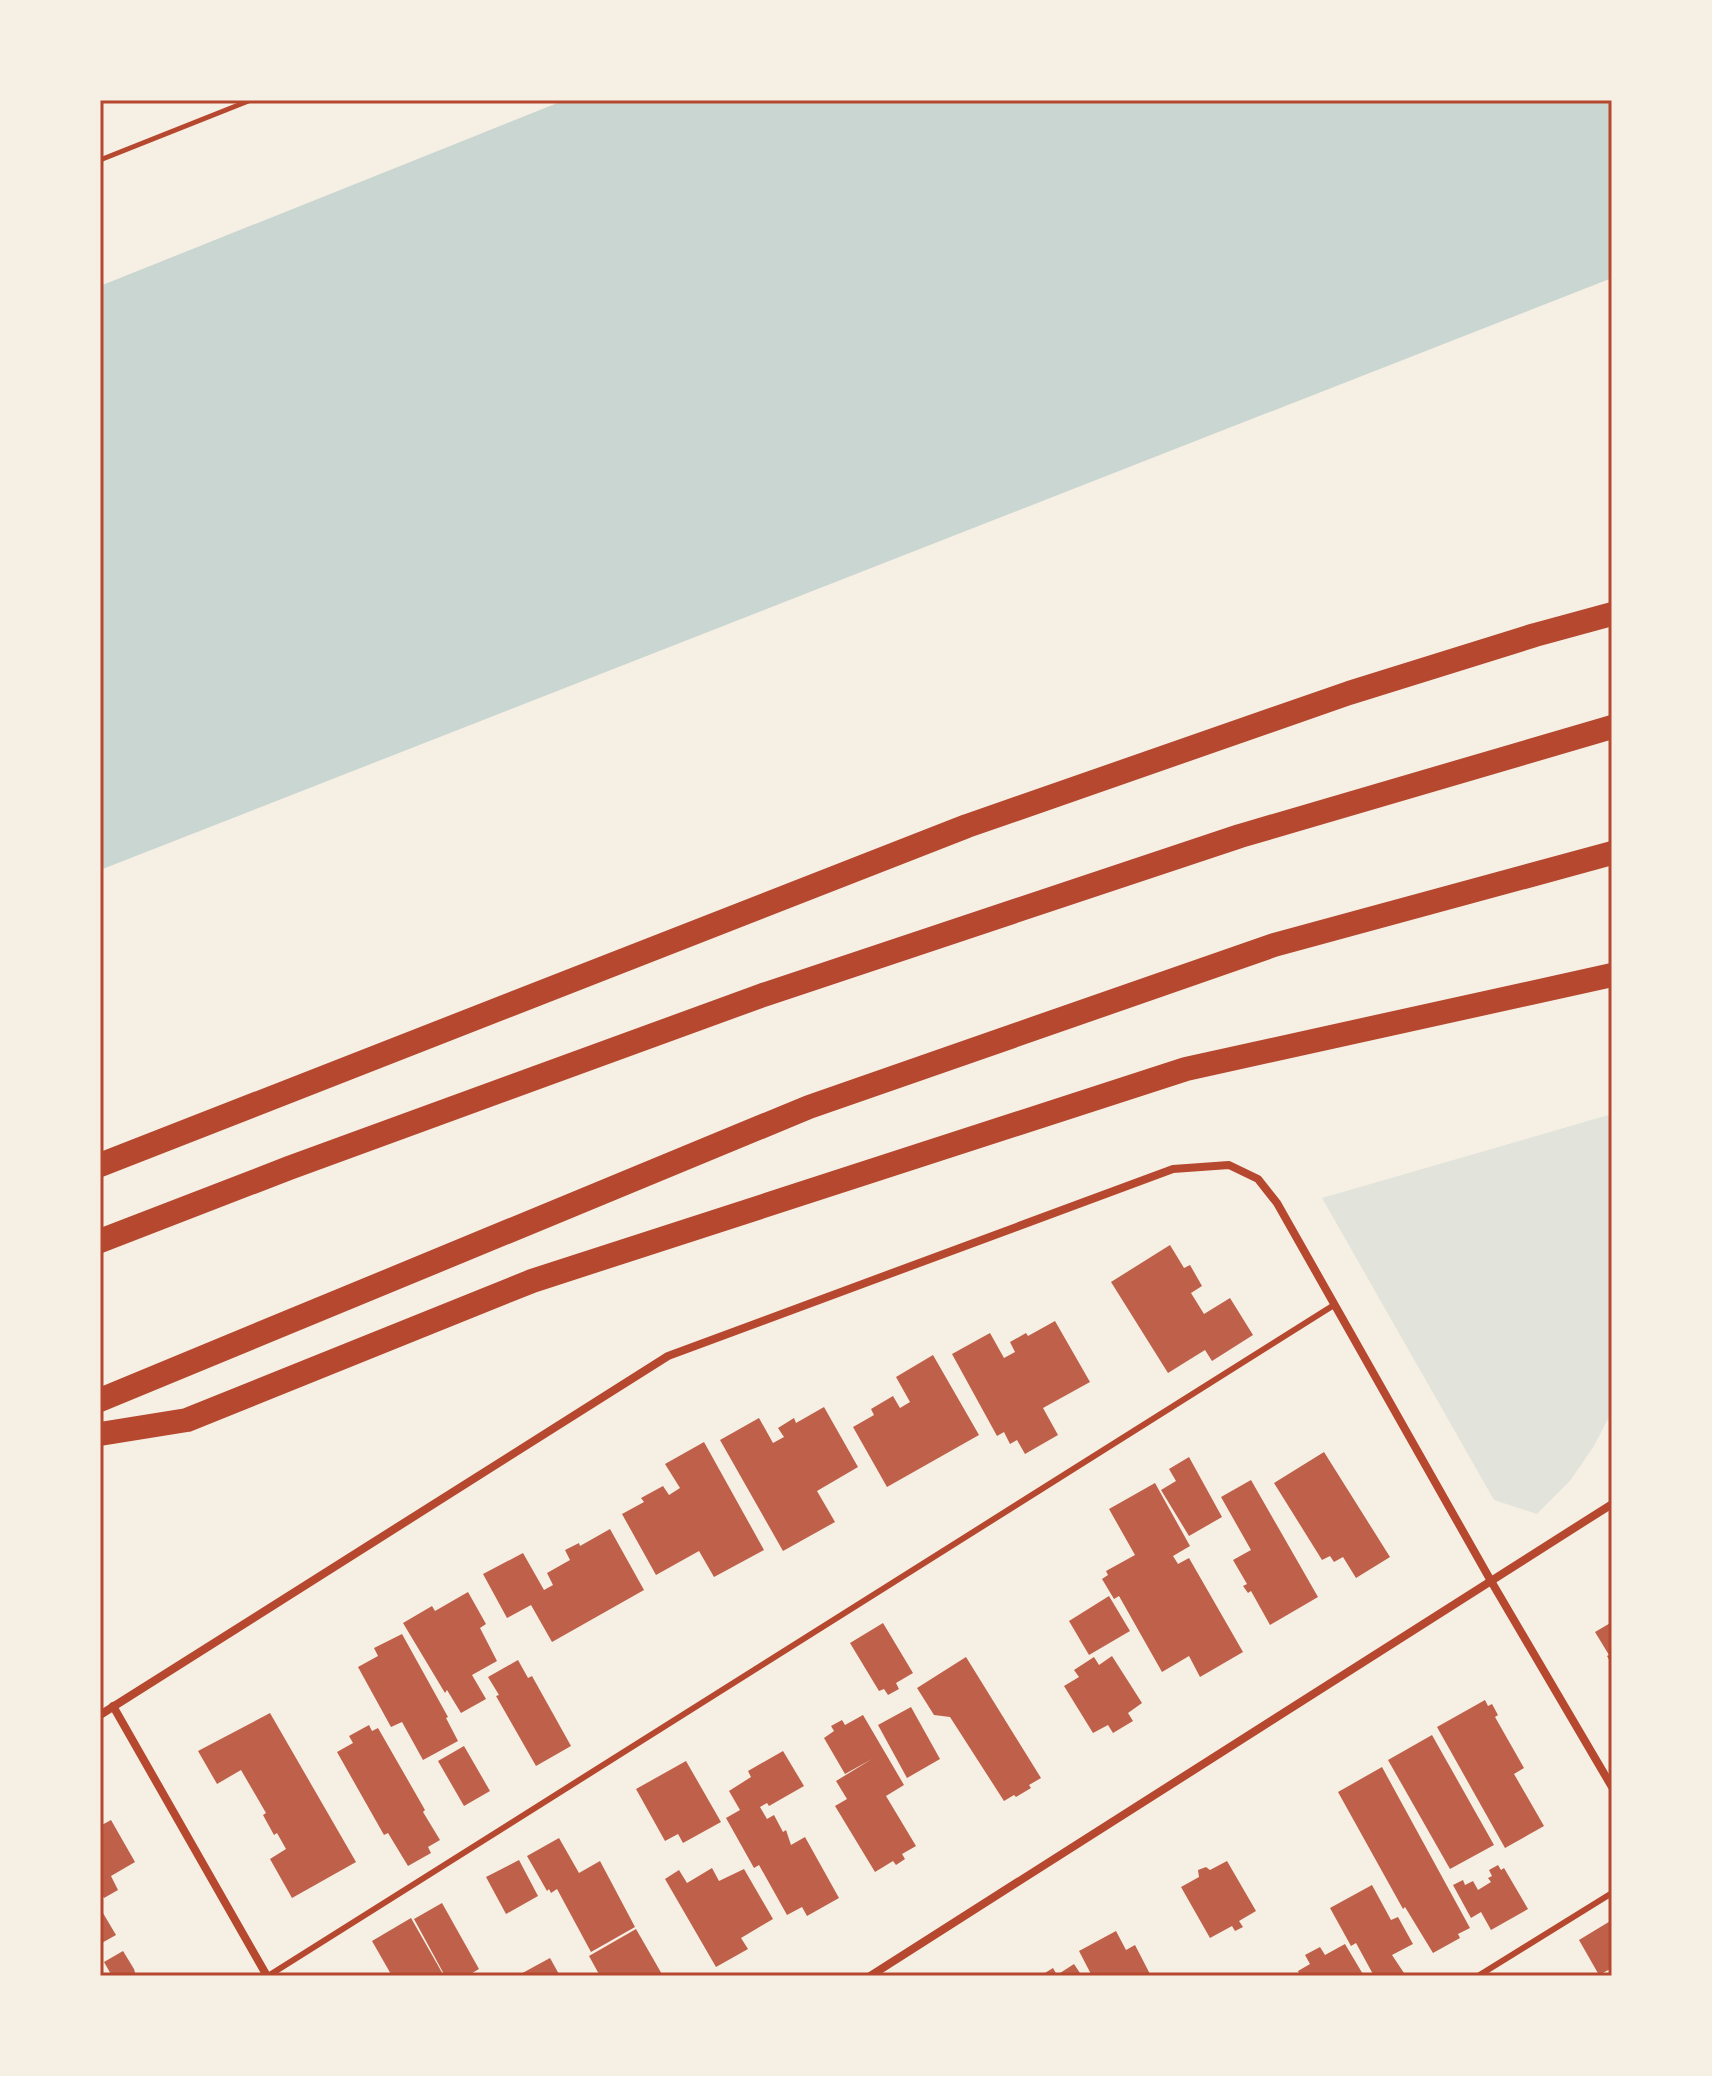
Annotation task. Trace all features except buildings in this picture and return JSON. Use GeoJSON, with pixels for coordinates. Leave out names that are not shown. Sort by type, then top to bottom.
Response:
{"type":"FeatureCollection","features":[{"type":"Feature","properties":{"kind":"highway"},"geometry":{"type":"LineString","coordinates":[[100,1165],[967,826],[1349,693],[1612,614]]}},
{"type":"Feature","properties":{"kind":"highway"},"geometry":{"type":"LineString","coordinates":[[100,1241],[289,1168],[763,995],[1240,836],[1612,727]]}},
{"type":"Feature","properties":{"kind":"highway"},"geometry":{"type":"LineString","coordinates":[[100,1400],[809,1107],[1274,945],[1612,853]]}},
{"type":"Feature","properties":{"kind":"highway"},"geometry":{"type":"LineString","coordinates":[[100,1434],[187,1420],[532,1281],[1186,1069],[1612,975]]}},
{"type":"Feature","properties":{"kind":"street"},"geometry":{"type":"LineString","coordinates":[[100,1715],[668,1356],[1173,1169],[1229,1165],[1258,1179],[1277,1203],[1491,1581],[1612,1787]]}},
{"type":"Feature","properties":{"kind":"street"},"geometry":{"type":"LineString","coordinates":[[870,1976],[1612,1504]]}},
{"type":"Feature","properties":{"kind":"street"},"geometry":{"type":"LineString","coordinates":[[113,1706],[268,1976]]}},
{"type":"Feature","properties":{"kind":"lane"},"geometry":{"type":"LineString","coordinates":[[268,1976],[1334,1305]]}},
{"type":"Feature","properties":{"kind":"lane"},"geometry":{"type":"LineString","coordinates":[[1478,1976],[1612,1893]]}},
{"type":"Feature","properties":{"kind":"path"},"geometry":{"type":"LineString","coordinates":[[100,160],[251,100]]}},
{"type":"Feature","properties":{"kind":"shaded area"},"geometry":{"type":"Polygon","coordinates":[[[565,100],[1612,100],[1612,278],[100,870],[100,286],[565,100]]]}},
{"type":"Feature","properties":{"kind":"shaded area"},"geometry":{"type":"Polygon","coordinates":[[[1612,1114],[1612,1411],[1594,1446],[1570,1481],[1537,1514],[1494,1500],[1322,1198],[1612,1114]]]}}]}
